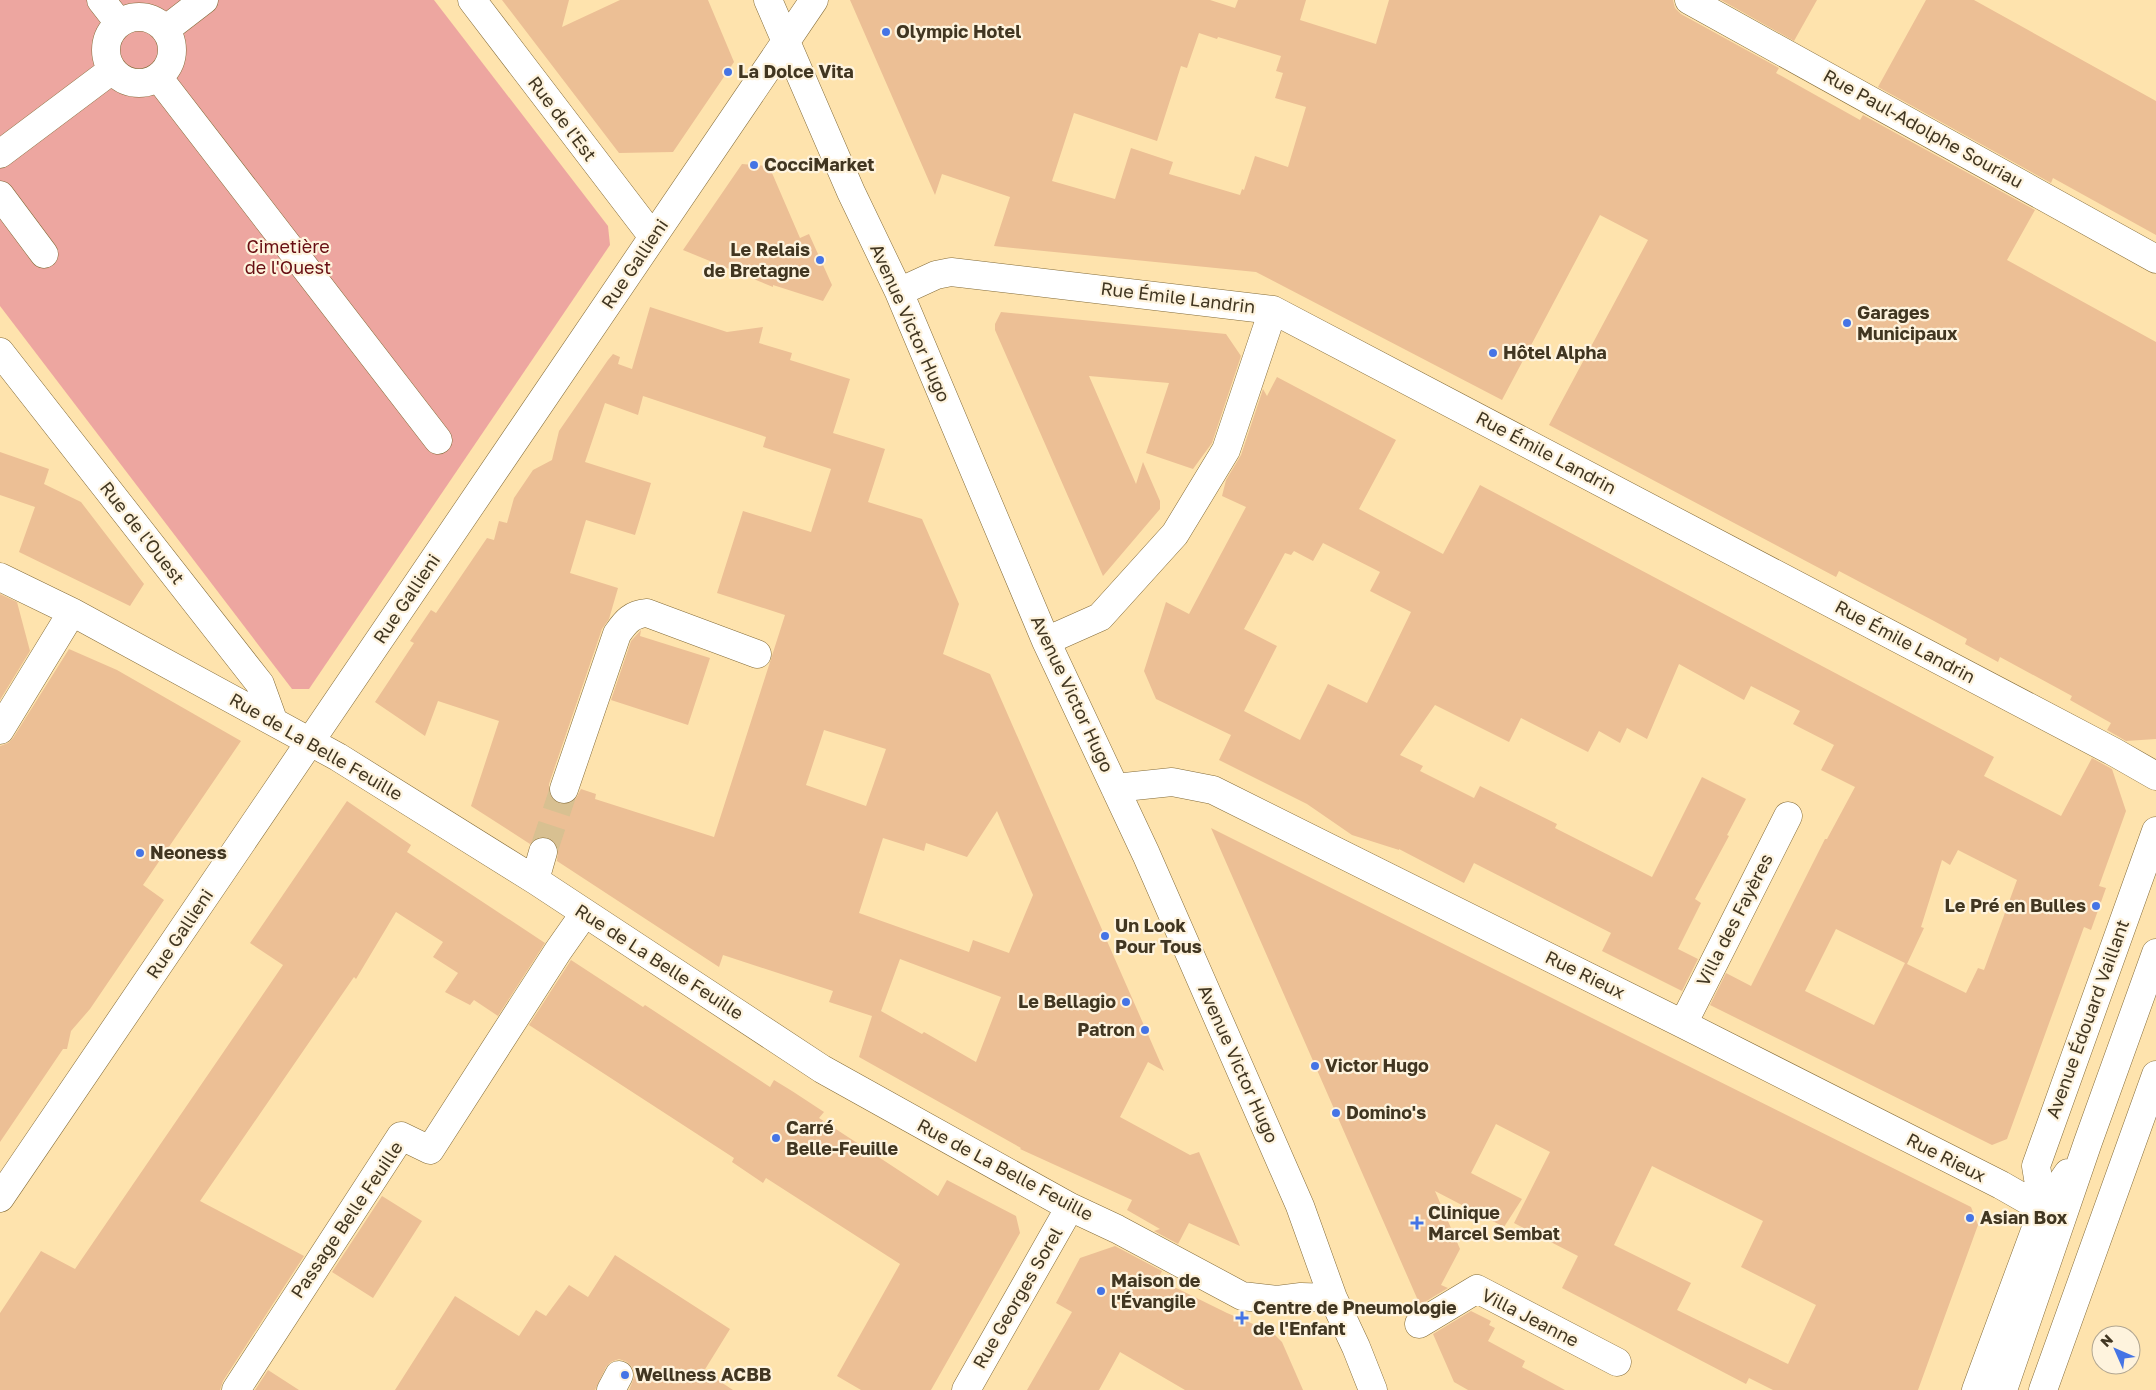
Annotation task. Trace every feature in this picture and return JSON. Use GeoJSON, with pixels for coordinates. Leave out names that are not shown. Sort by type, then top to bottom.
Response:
{"type":"FeatureCollection","features":[{"type":"Feature","properties":{"kind":"street"},"geometry":{"type":"LineString","coordinates":[[102,0],[119,23]]}},
{"type":"Feature","properties":{"kind":"street"},"geometry":{"type":"LineString","coordinates":[[165,30],[204,0]]}},
{"type":"Feature","properties":{"kind":"street","name":"Rue de l'Est"},"geometry":{"type":"LineString","coordinates":[[472,0],[653,237]]}},
{"type":"Feature","properties":{"kind":"street","name":"Avenue Victor Hugo"},"geometry":{"type":"LineString","coordinates":[[768,0],[851,192],[899,292],[1046,640],[1146,854],[1300,1206],[1333,1298],[1356,1347],[1373,1390]]}},
{"type":"Feature","properties":{"kind":"street","name":"Rue Gallieni"},"geometry":{"type":"LineString","coordinates":[[0,1198],[814,0]]}},
{"type":"Feature","properties":{"kind":"street","name":"Rue Paul-Adolphe Souriau"},"geometry":{"type":"LineString","coordinates":[[1689,0],[2156,259]]}},
{"type":"Feature","properties":{"kind":"street"},"geometry":{"type":"LineString","coordinates":[[130,17],[144,17],[156,21],[165,30],[171,42],[172,55],[167,67],[158,77],[147,82],[134,83],[121,78],[112,70],[106,58],[106,45],[110,33],[119,23],[130,17]]}},
{"type":"Feature","properties":{"kind":"street"},"geometry":{"type":"LineString","coordinates":[[0,154],[112,70]]}},
{"type":"Feature","properties":{"kind":"street"},"geometry":{"type":"LineString","coordinates":[[158,77],[438,440]]}},
{"type":"Feature","properties":{"kind":"street"},"geometry":{"type":"LineString","coordinates":[[0,195],[44,254]]}},
{"type":"Feature","properties":{"kind":"street","name":"Rue Émile Landrin"},"geometry":{"type":"LineString","coordinates":[[899,292],[936,275],[951,272],[1273,310],[2106,747],[2156,776]]}},
{"type":"Feature","properties":{"kind":"street"},"geometry":{"type":"LineString","coordinates":[[1046,640],[1100,617],[1175,534],[1226,450],[1273,310]]}},
{"type":"Feature","properties":{"kind":"street","name":"Rue de l'Ouest"},"geometry":{"type":"LineString","coordinates":[[0,352],[260,684],[273,720]]}},
{"type":"Feature","properties":{"kind":"street","name":"Rue de La Belle Feuille"},"geometry":{"type":"LineString","coordinates":[[0,576],[273,720],[309,743],[355,767],[535,880],[822,1069],[1070,1206],[1242,1296],[1277,1300],[1301,1296],[1333,1298]]}},
{"type":"Feature","properties":{"kind":"street"},"geometry":{"type":"LineString","coordinates":[[0,700],[65,609]]}},
{"type":"Feature","properties":{"kind":"street"},"geometry":{"type":"LineString","coordinates":[[0,730],[65,609]]}},
{"type":"Feature","properties":{"kind":"street"},"geometry":{"type":"LineString","coordinates":[[564,789],[617,634],[626,621],[636,614],[647,613],[757,654]]}},
{"type":"Feature","properties":{"kind":"street","name":"Rue Rieux"},"geometry":{"type":"LineString","coordinates":[[1115,788],[1172,782],[1213,790],[1683,1024],[2001,1185],[2043,1210]]}},
{"type":"Feature","properties":{"kind":"street","name":"Villa des Fayères"},"geometry":{"type":"LineString","coordinates":[[1683,1024],[1788,816]]}},
{"type":"Feature","properties":{"kind":"street","name":"Avenue Édouard Vaillant"},"geometry":{"type":"LineString","coordinates":[[2043,1210],[2036,1166],[2156,831]]}},
{"type":"Feature","properties":{"kind":"street"},"geometry":{"type":"LineString","coordinates":[[535,880],[543,852]]}},
{"type":"Feature","properties":{"kind":"street","name":"Passage Belle Feuille"},"geometry":{"type":"LineString","coordinates":[[236,1390],[401,1136],[430,1150],[558,951],[584,914]]}},
{"type":"Feature","properties":{"kind":"street","name":"Avenue Édouard Vaillant"},"geometry":{"type":"LineString","coordinates":[[2003,1390],[2088,1142],[2156,953]]}},
{"type":"Feature","properties":{"kind":"street"},"geometry":{"type":"LineString","coordinates":[[2043,1390],[2148,1112],[2156,1075]]}},
{"type":"Feature","properties":{"kind":"street","name":"Avenue Édouard Vaillant"},"geometry":{"type":"LineString","coordinates":[[1976,1390],[2043,1210],[2088,1142]]}},
{"type":"Feature","properties":{"kind":"street","name":"Rue Georges Sorel"},"geometry":{"type":"LineString","coordinates":[[966,1390],[1070,1206]]}},
{"type":"Feature","properties":{"kind":"street","name":"Villa Jeanne"},"geometry":{"type":"LineString","coordinates":[[1419,1324],[1477,1289],[1617,1362]]}},
{"type":"Feature","properties":{"kind":"green space","name":"Cimetière de l'Ouest"},"geometry":{"type":"Polygon","coordinates":[[[0,0],[434,0],[608,226],[610,245],[309,689],[292,689],[0,306],[0,0]]]}},
{"type":"Feature","properties":{"kind":"building"},"geometry":{"type":"Polygon","coordinates":[[[502,0],[569,0],[562,27],[620,0],[708,0],[734,62],[673,152],[619,153],[502,0]]]}},
{"type":"Feature","properties":{"kind":"building"},"geometry":{"type":"Polygon","coordinates":[[[850,0],[1210,0],[1235,8],[1238,0],[1306,0],[1300,20],[1376,44],[1389,0],[1673,0],[1675,8],[1681,14],[1779,68],[1776,73],[1860,120],[1863,115],[2035,210],[2007,260],[2156,342],[2156,739],[2126,741],[2107,730],[2111,723],[2070,700],[2072,696],[2000,657],[1998,662],[1965,644],[1967,639],[1934,621],[1839,571],[1836,577],[1549,425],[1648,240],[1600,215],[1502,400],[1256,272],[994,246],[1010,197],[942,174],[935,195],[850,0]],[[1199,33],[1187,68],[1181,66],[1157,141],[1074,113],[1052,181],[1115,199],[1131,148],[1173,162],[1169,174],[1240,195],[1242,189],[1244,190],[1255,156],[1288,167],[1306,107],[1275,98],[1283,73],[1276,71],[1281,56],[1218,37],[1217,39],[1199,33]]]}},
{"type":"Feature","properties":{"kind":"building"},"geometry":{"type":"Polygon","coordinates":[[[1721,0],[1817,0],[1794,41],[1721,0]]]}},
{"type":"Feature","properties":{"kind":"building"},"geometry":{"type":"Polygon","coordinates":[[[1926,0],[1974,0],[2156,101],[2156,235],[2053,178],[2051,183],[1878,87],[1926,0]]]}},
{"type":"Feature","properties":{"kind":"building"},"geometry":{"type":"Polygon","coordinates":[[[742,164],[769,166],[800,238],[809,234],[832,285],[823,301],[773,285],[773,287],[683,250],[742,164]]]}},
{"type":"Feature","properties":{"kind":"building"},"geometry":{"type":"Polygon","coordinates":[[[650,307],[727,332],[763,327],[759,343],[792,353],[790,360],[850,379],[833,433],[885,449],[868,502],[922,519],[959,604],[943,654],[990,674],[1164,1071],[1148,1062],[1120,1117],[1190,1155],[1199,1152],[1240,1246],[1189,1223],[1178,1244],[1154,1231],[1160,1229],[1127,1210],[1132,1200],[1020,1149],[859,1057],[872,1016],[829,1002],[833,991],[723,955],[719,967],[557,861],[558,849],[554,841],[547,837],[540,837],[530,844],[471,806],[499,721],[438,701],[425,736],[375,702],[414,643],[410,641],[431,610],[436,613],[487,538],[494,540],[499,521],[507,523],[514,498],[533,470],[552,460],[559,431],[608,360],[613,354],[620,357],[618,364],[632,369],[650,307]],[[643,396],[638,415],[605,403],[585,462],[651,483],[635,535],[586,520],[570,573],[618,588],[609,619],[602,629],[549,784],[549,792],[553,800],[558,804],[567,804],[575,800],[581,789],[596,794],[595,799],[714,837],[785,615],[717,593],[743,511],[811,532],[831,469],[763,447],[766,437],[643,396]],[[824,730],[806,785],[866,806],[886,749],[824,730]],[[997,811],[967,857],[926,843],[924,851],[883,838],[859,913],[969,952],[973,940],[1009,953],[1033,895],[997,811]],[[900,959],[881,1011],[922,1034],[924,1032],[976,1062],[1001,997],[900,959]]]}},
{"type":"Feature","properties":{"kind":"building"},"geometry":{"type":"Polygon","coordinates":[[[1001,312],[1226,334],[1241,356],[1212,443],[1193,469],[1146,453],[1169,383],[1089,376],[1136,484],[1143,462],[1160,501],[1160,509],[1103,576],[995,330],[995,324],[1001,312]]]}},
{"type":"Feature","properties":{"kind":"building"},"geometry":{"type":"Polygon","coordinates":[[[1277,377],[1396,440],[1359,509],[1443,554],[1480,485],[1994,757],[1984,776],[2061,816],[2092,758],[2112,769],[2126,811],[2099,886],[2106,888],[2091,930],[2084,927],[2007,1139],[1992,1145],[1710,1005],[1726,973],[1751,986],[1825,839],[1827,839],[1855,787],[1821,770],[1834,745],[1793,724],[1800,711],[1751,686],[1744,700],[1679,664],[1647,739],[1627,728],[1620,743],[1599,731],[1588,752],[1521,718],[1509,742],[1435,705],[1400,755],[1423,766],[1420,771],[1474,798],[1480,786],[1557,824],[1555,828],[1652,877],[1702,777],[1746,799],[1727,835],[1729,836],[1695,899],[1701,903],[1678,949],[1698,959],[1682,991],[1602,951],[1611,933],[1474,863],[1464,883],[1399,849],[1352,835],[1307,804],[1219,760],[1231,735],[1156,699],[1144,671],[1166,602],[1189,614],[1246,507],[1222,496],[1226,480],[1241,455],[1263,389],[1267,396],[1277,377]],[[1323,543],[1313,561],[1294,551],[1291,555],[1285,553],[1244,629],[1277,646],[1244,711],[1300,740],[1328,684],[1367,703],[1411,612],[1370,591],[1380,572],[1323,543]],[[1958,850],[1950,865],[1942,860],[1921,927],[1924,928],[1907,964],[1966,993],[1978,968],[1984,970],[2017,880],[1958,850]],[[1836,929],[1805,991],[1874,1025],[1905,963],[1836,929]]]}},
{"type":"Feature","properties":{"kind":"building"},"geometry":{"type":"Polygon","coordinates":[[[0,452],[49,469],[44,484],[81,502],[144,584],[130,606],[19,552],[35,507],[0,495],[0,452]]]}},
{"type":"Feature","properties":{"kind":"building"},"geometry":{"type":"Polygon","coordinates":[[[0,594],[17,602],[30,651],[0,700],[0,594]]]}},
{"type":"Feature","properties":{"kind":"building"},"geometry":{"type":"Polygon","coordinates":[[[641,630],[640,636],[710,658],[688,725],[611,700],[631,641],[641,630]]]}},
{"type":"Feature","properties":{"kind":"building"},"geometry":{"type":"Polygon","coordinates":[[[69,649],[117,670],[241,741],[143,885],[164,900],[90,1009],[71,1031],[67,1049],[63,1049],[0,1142],[0,746],[8,743],[13,738],[69,649]]]}},
{"type":"Feature","properties":{"kind":"building"},"geometry":{"type":"Polygon","coordinates":[[[347,801],[411,845],[407,852],[545,943],[498,1016],[474,1000],[470,1005],[445,992],[458,973],[433,957],[443,942],[396,912],[356,979],[354,977],[200,1201],[304,1256],[223,1381],[220,1390],[0,1390],[0,1313],[41,1251],[75,1269],[283,965],[250,943],[347,801]]]}},
{"type":"Feature","properties":{"kind":"building"},"geometry":{"type":"Polygon","coordinates":[[[1211,828],[1971,1207],[1978,1225],[1918,1390],[1773,1390],[1749,1378],[1746,1384],[1562,1288],[1578,1256],[1514,1223],[1550,1152],[1496,1124],[1471,1173],[1522,1199],[1504,1227],[1435,1191],[1460,1249],[1441,1285],[1448,1288],[1420,1305],[1211,828]],[[1652,1166],[1614,1245],[1691,1283],[1677,1310],[1788,1364],[1816,1305],[1741,1267],[1763,1221],[1652,1166]]]}},
{"type":"Feature","properties":{"kind":"building"},"geometry":{"type":"Polygon","coordinates":[[[571,960],[643,1007],[645,1005],[770,1087],[774,1080],[792,1091],[824,1112],[819,1118],[938,1196],[947,1180],[1016,1216],[1020,1233],[931,1390],[861,1390],[837,1376],[900,1264],[766,1178],[763,1183],[732,1162],[734,1158],[529,1025],[571,960]]]}},
{"type":"Feature","properties":{"kind":"building"},"geometry":{"type":"Polygon","coordinates":[[[382,1196],[422,1221],[373,1298],[332,1272],[382,1196]]]}},
{"type":"Feature","properties":{"kind":"building"},"geometry":{"type":"Polygon","coordinates":[[[1115,1246],[1162,1271],[1158,1279],[1227,1313],[1272,1332],[1282,1342],[1303,1390],[1185,1390],[1120,1352],[1099,1390],[1027,1390],[1072,1312],[1056,1303],[1080,1258],[1115,1246]]]}},
{"type":"Feature","properties":{"kind":"building"},"geometry":{"type":"Polygon","coordinates":[[[615,1255],[730,1329],[704,1371],[733,1390],[629,1390],[635,1375],[632,1367],[627,1362],[619,1359],[611,1362],[606,1367],[595,1390],[395,1390],[455,1296],[519,1336],[536,1310],[546,1316],[569,1285],[588,1297],[615,1255]]]}},
{"type":"Feature","properties":{"kind":"building"},"geometry":{"type":"Polygon","coordinates":[[[1471,1311],[1491,1321],[1489,1325],[1495,1328],[1488,1341],[1525,1361],[1522,1367],[1565,1390],[1468,1390],[1454,1382],[1433,1334],[1471,1311]]]}},
{"type":"Feature","properties":{"kind":"building"},"geometry":{"type":"Polygon","coordinates":[[[268,1370],[299,1390],[255,1390],[268,1370]]]}},
{"type":"Feature","properties":{"kind":"tunnel"},"geometry":{"type":"LineString","coordinates":[[543,852],[564,789]]}},
{"type":"Feature","properties":{"kind":"place","name":"Olympic Hotel"},"geometry":{"type":"Point","coordinates":[886,32]}},
{"type":"Feature","properties":{"kind":"place","name":"La Dolce Vita"},"geometry":{"type":"Point","coordinates":[728,72]}},
{"type":"Feature","properties":{"kind":"place","name":"CocciMarket"},"geometry":{"type":"Point","coordinates":[754,165]}},
{"type":"Feature","properties":{"kind":"place","name":"Le Relais de Bretagne"},"geometry":{"type":"Point","coordinates":[820,260]}},
{"type":"Feature","properties":{"kind":"place","name":"Garages Municipaux"},"geometry":{"type":"Point","coordinates":[1847,323]}},
{"type":"Feature","properties":{"kind":"place","name":"Hôtel Alpha"},"geometry":{"type":"Point","coordinates":[1493,353]}},
{"type":"Feature","properties":{"kind":"place","name":"Neoness"},"geometry":{"type":"Point","coordinates":[140,853]}},
{"type":"Feature","properties":{"kind":"place","name":"Le Pré en Bulles"},"geometry":{"type":"Point","coordinates":[2096,906]}},
{"type":"Feature","properties":{"kind":"place","name":"Un Look Pour Tous"},"geometry":{"type":"Point","coordinates":[1105,936]}},
{"type":"Feature","properties":{"kind":"place","name":"Le Bellagio"},"geometry":{"type":"Point","coordinates":[1126,1002]}},
{"type":"Feature","properties":{"kind":"place","name":"Patron"},"geometry":{"type":"Point","coordinates":[1145,1030]}},
{"type":"Feature","properties":{"kind":"place","name":"Victor Hugo"},"geometry":{"type":"Point","coordinates":[1315,1066]}},
{"type":"Feature","properties":{"kind":"place","name":"Domino's"},"geometry":{"type":"Point","coordinates":[1336,1113]}},
{"type":"Feature","properties":{"kind":"place","name":"Carré Belle-Feuille"},"geometry":{"type":"Point","coordinates":[776,1138]}},
{"type":"Feature","properties":{"kind":"place","name":"Asian Box"},"geometry":{"type":"Point","coordinates":[1970,1218]}},
{"type":"Feature","properties":{"kind":"place","name":"Clinique Marcel Sembat"},"geometry":{"type":"Point","coordinates":[1417,1223]}},
{"type":"Feature","properties":{"kind":"place","name":"Maison de l'Évangile"},"geometry":{"type":"Point","coordinates":[1101,1291]}},
{"type":"Feature","properties":{"kind":"place","name":"Centre de Pneumologie de l'Enfant"},"geometry":{"type":"Point","coordinates":[1242,1318]}},
{"type":"Feature","properties":{"kind":"place","name":"Wellness ACBB"},"geometry":{"type":"Point","coordinates":[625,1375]}}]}
